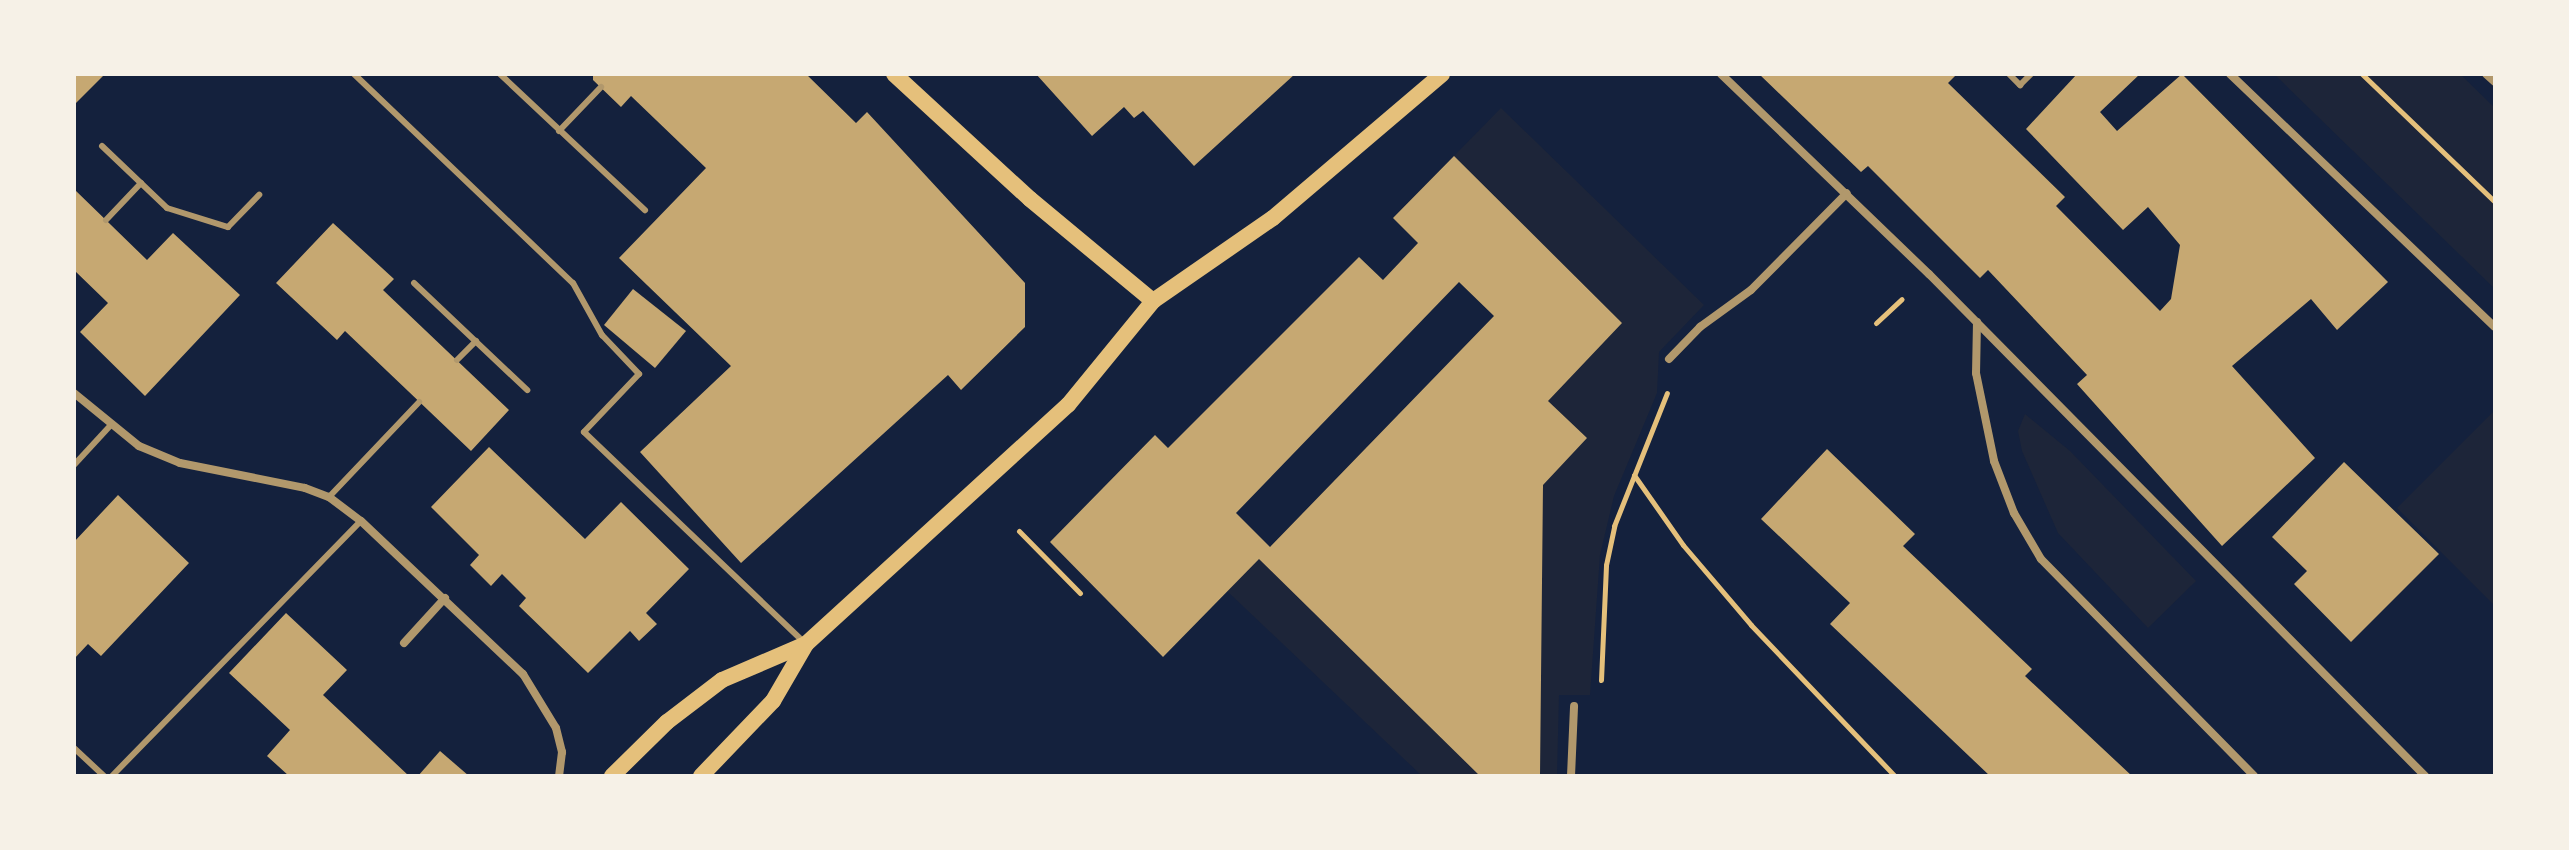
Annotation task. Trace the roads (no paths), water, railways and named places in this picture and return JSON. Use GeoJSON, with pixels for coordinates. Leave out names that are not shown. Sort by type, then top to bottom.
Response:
{"type":"FeatureCollection","features":[{"type":"Feature","properties":{"kind":"main road"},"geometry":{"type":"LineString","coordinates":[[894,74],[1030,199],[1153,301]]}},
{"type":"Feature","properties":{"kind":"main road"},"geometry":{"type":"LineString","coordinates":[[701,776],[773,701],[806,644],[1068,405],[1153,301],[1273,218],[1442,74]]}},
{"type":"Feature","properties":{"kind":"main road"},"geometry":{"type":"LineString","coordinates":[[612,776],[667,722],[722,680],[806,644]]}},
{"type":"Feature","properties":{"kind":"street"},"geometry":{"type":"LineString","coordinates":[[1721,74],[1977,322],[2425,776]]}},
{"type":"Feature","properties":{"kind":"street"},"geometry":{"type":"LineString","coordinates":[[2230,74],[2495,327]]}},
{"type":"Feature","properties":{"kind":"street"},"geometry":{"type":"LineString","coordinates":[[2486,74],[2495,82]]}},
{"type":"Feature","properties":{"kind":"street"},"geometry":{"type":"LineString","coordinates":[[1669,359],[1772,270],[1847,193]]}},
{"type":"Feature","properties":{"kind":"street"},"geometry":{"type":"LineString","coordinates":[[1977,322],[1976,373],[1994,461],[2014,513],[2041,559],[2254,776]]}},
{"type":"Feature","properties":{"kind":"street"},"geometry":{"type":"LineString","coordinates":[[74,393],[110,426],[139,446],[180,463],[329,497],[361,521],[514,665],[543,703],[562,752],[559,776]]}},
{"type":"Feature","properties":{"kind":"street"},"geometry":{"type":"LineString","coordinates":[[404,643],[445,598]]}},
{"type":"Feature","properties":{"kind":"street"},"geometry":{"type":"LineString","coordinates":[[1571,776],[1574,706]]}},
{"type":"Feature","properties":{"kind":"lane"},"geometry":{"type":"LineString","coordinates":[[354,74],[573,283],[602,335],[639,374],[584,432],[806,644]]}},
{"type":"Feature","properties":{"kind":"lane"},"geometry":{"type":"LineString","coordinates":[[500,74],[645,210]]}},
{"type":"Feature","properties":{"kind":"lane"},"geometry":{"type":"LineString","coordinates":[[2009,74],[2020,85],[2031,74]]}},
{"type":"Feature","properties":{"kind":"lane"},"geometry":{"type":"LineString","coordinates":[[559,131],[601,87]]}},
{"type":"Feature","properties":{"kind":"lane"},"geometry":{"type":"LineString","coordinates":[[102,146],[167,208],[228,227],[259,195]]}},
{"type":"Feature","properties":{"kind":"lane"},"geometry":{"type":"LineString","coordinates":[[106,220],[141,183]]}},
{"type":"Feature","properties":{"kind":"lane"},"geometry":{"type":"LineString","coordinates":[[414,283],[527,390]]}},
{"type":"Feature","properties":{"kind":"lane"},"geometry":{"type":"LineString","coordinates":[[457,360],[476,341]]}},
{"type":"Feature","properties":{"kind":"lane"},"geometry":{"type":"LineString","coordinates":[[329,497],[419,402]]}},
{"type":"Feature","properties":{"kind":"lane"},"geometry":{"type":"LineString","coordinates":[[74,465],[110,426]]}},
{"type":"Feature","properties":{"kind":"lane"},"geometry":{"type":"LineString","coordinates":[[112,776],[361,521]]}},
{"type":"Feature","properties":{"kind":"lane"},"geometry":{"type":"LineString","coordinates":[[74,748],[104,776]]}}]}
